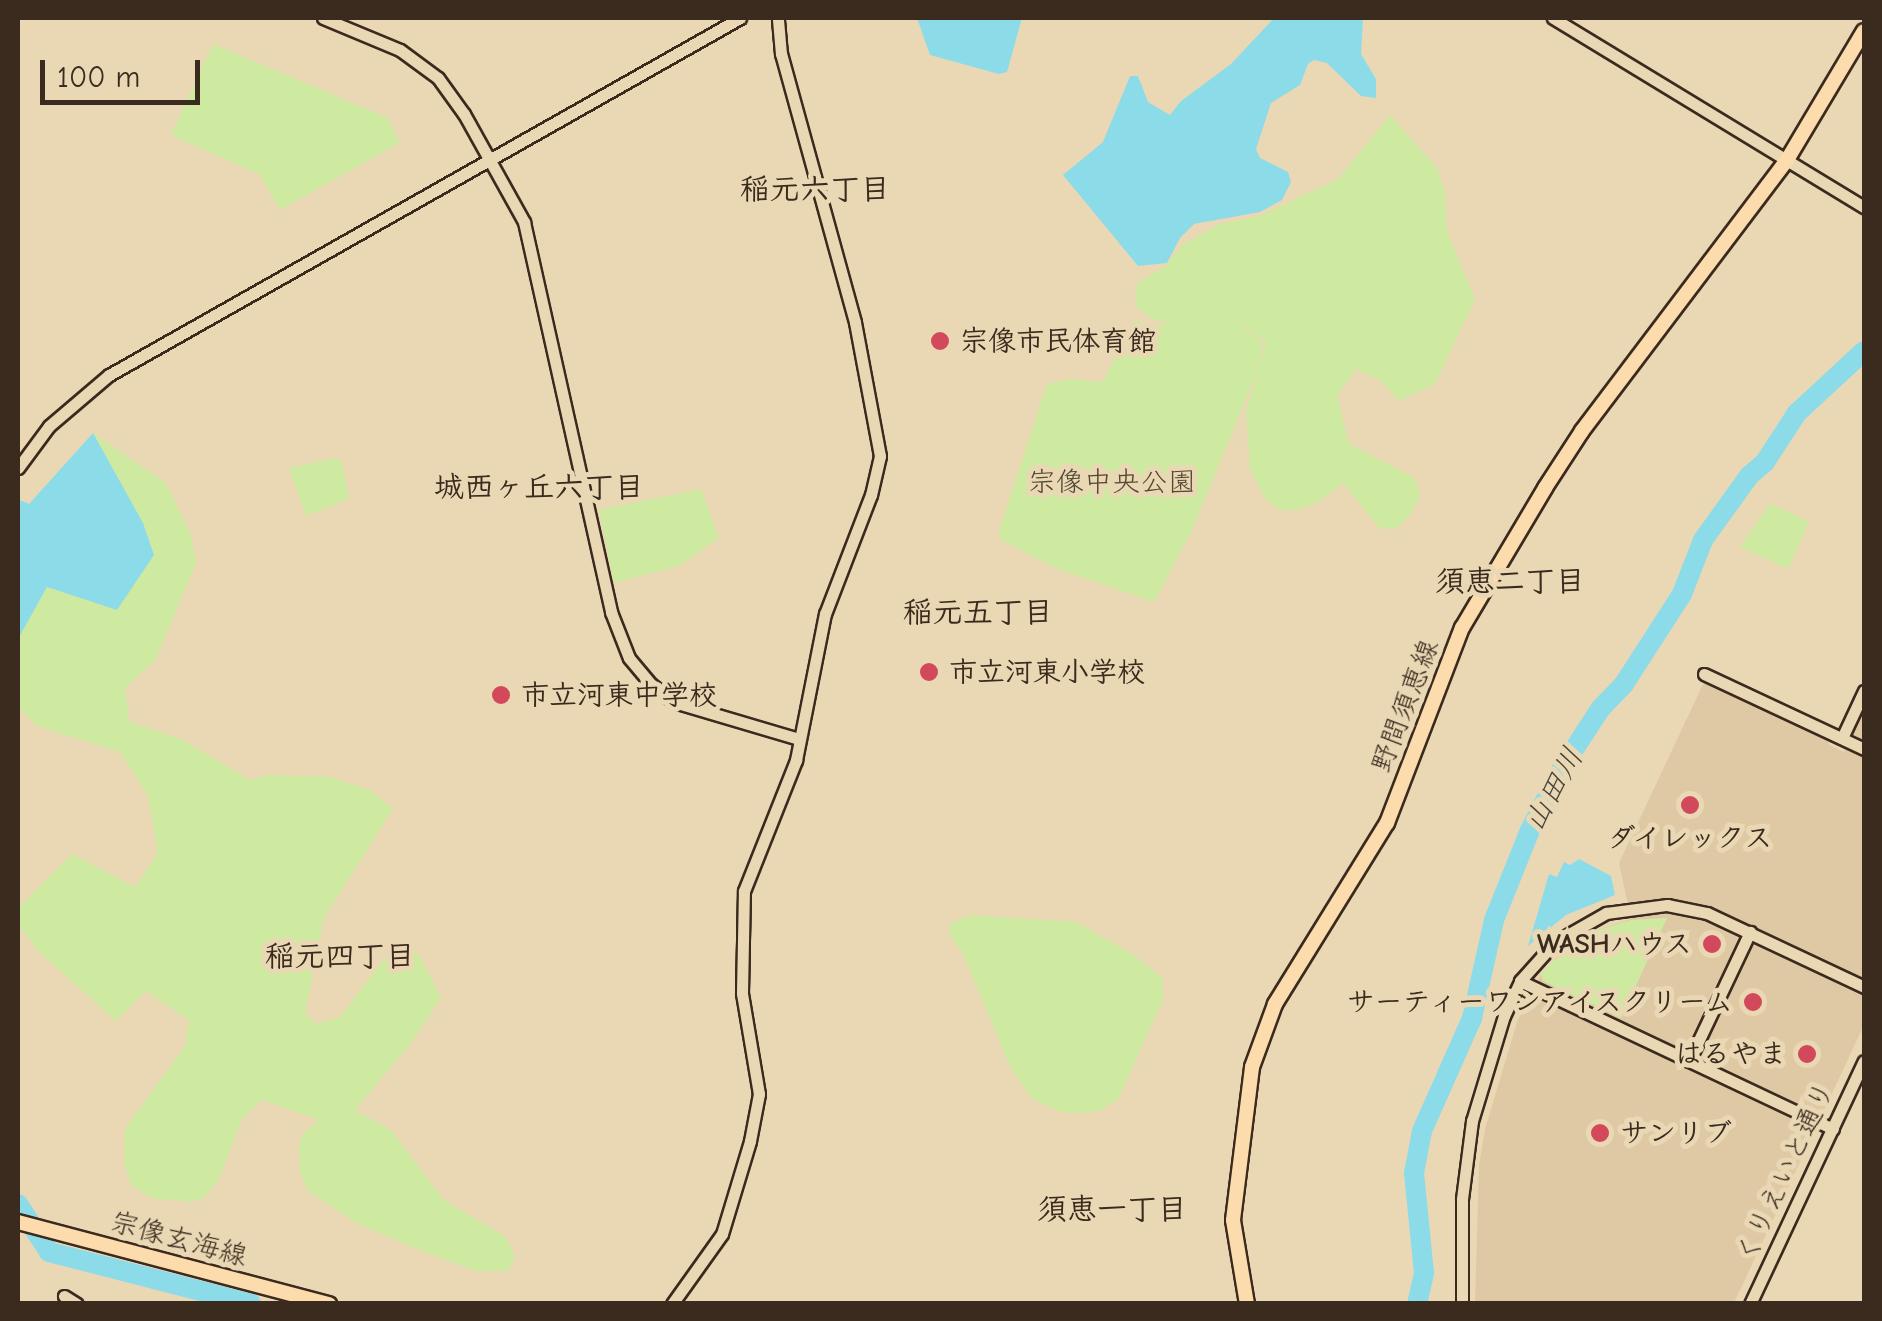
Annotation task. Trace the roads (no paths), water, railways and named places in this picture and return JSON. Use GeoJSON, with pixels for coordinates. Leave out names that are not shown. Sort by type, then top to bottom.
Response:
{"type":"FeatureCollection","features":[{"type":"Feature","properties":{"kind":"main road","name":"野間須恵線"},"geometry":{"type":"LineString","coordinates":[[1247,1304],[1234,1220],[1252,1067],[1275,1004],[1387,823],[1462,628],[1545,488],[1582,431],[1787,160],[1864,31]]}},
{"type":"Feature","properties":{"kind":"main road","name":"宗像玄海線"},"geometry":{"type":"LineString","coordinates":[[18,1222],[329,1304]]}},
{"type":"Feature","properties":{"kind":"street"},"geometry":{"type":"LineString","coordinates":[[323,18],[418,60],[453,96],[531,241],[621,644],[651,684],[674,702],[799,739]]}},
{"type":"Feature","properties":{"kind":"street"},"geometry":{"type":"LineString","coordinates":[[18,468],[49,426],[108,375],[740,18]]}},
{"type":"Feature","properties":{"kind":"street"},"geometry":{"type":"LineString","coordinates":[[672,1304],[727,1222],[757,1111],[758,1078],[742,994],[744,892],[755,856],[790,779],[825,614],[871,495],[880,456],[855,322],[782,54],[778,18]]}},
{"type":"Feature","properties":{"kind":"street"},"geometry":{"type":"LineString","coordinates":[[1553,18],[1864,207]]}},
{"type":"Feature","properties":{"kind":"street"},"geometry":{"type":"LineString","coordinates":[[1704,674],[1864,749]]}},
{"type":"Feature","properties":{"kind":"street"},"geometry":{"type":"LineString","coordinates":[[1842,738],[1864,691]]}},
{"type":"Feature","properties":{"kind":"street"},"geometry":{"type":"LineString","coordinates":[[1462,1304],[1462,1199],[1472,1121],[1504,1016],[1520,981],[1539,956],[1572,929],[1625,908],[1653,904],[1688,908],[1750,932],[1864,986]]}},
{"type":"Feature","properties":{"kind":"street"},"geometry":{"type":"LineString","coordinates":[[1689,1061],[1750,932]]}},
{"type":"Feature","properties":{"kind":"street"},"geometry":{"type":"LineString","coordinates":[[1520,981],[1833,1129]]}},
{"type":"Feature","properties":{"kind":"street","name":"くりえいと通り"},"geometry":{"type":"LineString","coordinates":[[1750,1304],[1864,1061]]}},
{"type":"Feature","properties":{"kind":"street"},"geometry":{"type":"LineString","coordinates":[[64,1296],[77,1304]]}},
{"type":"Feature","properties":{"kind":"water"},"geometry":{"type":"Polygon","coordinates":[[[917,18],[1022,18],[1007,72],[999,74],[930,55],[917,18]]]}},
{"type":"Feature","properties":{"kind":"water"},"geometry":{"type":"Polygon","coordinates":[[[1274,18],[1363,18],[1361,54],[1376,79],[1376,98],[1361,96],[1327,63],[1314,60],[1308,64],[1300,85],[1271,103],[1256,149],[1260,158],[1288,172],[1291,182],[1282,200],[1260,212],[1194,224],[1180,238],[1167,263],[1138,266],[1063,175],[1103,142],[1130,76],[1138,76],[1148,102],[1170,115],[1181,101],[1231,64],[1274,18]]]}},
{"type":"Feature","properties":{"kind":"water"},"geometry":{"type":"Polygon","coordinates":[[[93,433],[143,523],[154,555],[117,610],[47,587],[18,639],[18,504],[20,500],[29,504],[93,433]]]}},
{"type":"Feature","properties":{"kind":"water"},"geometry":{"type":"Polygon","coordinates":[[[1579,859],[1611,876],[1615,895],[1566,915],[1528,946],[1549,874],[1557,877],[1564,862],[1570,865],[1579,859]]]}},
{"type":"Feature","properties":{"kind":"waterway","name":"山田川"},"geometry":{"type":"LineString","coordinates":[[1417,1304],[1424,1273],[1414,1173],[1422,1131],[1472,1018],[1494,920],[1530,830],[1563,766],[1601,708],[1624,684],[1682,594],[1703,540],[1749,476],[1765,462],[1797,413],[1864,351]]}},
{"type":"Feature","properties":{"kind":"waterway","name":"山田川"},"geometry":{"type":"LineString","coordinates":[[18,1204],[49,1252],[251,1304]]}},
{"type":"Feature","properties":{"kind":"place","name":"宗像市民体育館"},"geometry":{"type":"Point","coordinates":[940,341]}},
{"type":"Feature","properties":{"kind":"place","name":"市立河東小学校"},"geometry":{"type":"Point","coordinates":[929,672]}},
{"type":"Feature","properties":{"kind":"place","name":"市立河東中学校"},"geometry":{"type":"Point","coordinates":[501,695]}},
{"type":"Feature","properties":{"kind":"place","name":"ダイレックス"},"geometry":{"type":"Point","coordinates":[1690,805]}},
{"type":"Feature","properties":{"kind":"place","name":"WASHハウス"},"geometry":{"type":"Point","coordinates":[1712,944]}},
{"type":"Feature","properties":{"kind":"place","name":"サーティーワンアイスクリーム"},"geometry":{"type":"Point","coordinates":[1753,1002]}},
{"type":"Feature","properties":{"kind":"place","name":"はるやま"},"geometry":{"type":"Point","coordinates":[1807,1054]}},
{"type":"Feature","properties":{"kind":"place","name":"サンリブ"},"geometry":{"type":"Point","coordinates":[1600,1133]}},
{"type":"Feature","properties":{"kind":"district","name":"稲元六丁目"},"geometry":{"type":"Point","coordinates":[815,190]}},
{"type":"Feature","properties":{"kind":"district","name":"城西ヶ丘六丁目"},"geometry":{"type":"Point","coordinates":[539,488]}},
{"type":"Feature","properties":{"kind":"district","name":"須恵二丁目"},"geometry":{"type":"Point","coordinates":[1510,582]}},
{"type":"Feature","properties":{"kind":"district","name":"稲元五丁目"},"geometry":{"type":"Point","coordinates":[978,613]}},
{"type":"Feature","properties":{"kind":"district","name":"稲元四丁目"},"geometry":{"type":"Point","coordinates":[340,957]}},
{"type":"Feature","properties":{"kind":"district","name":"須恵一丁目"},"geometry":{"type":"Point","coordinates":[1112,1210]}},
{"type":"Feature","properties":{"kind":"park label","name":"宗像中央公園"},"geometry":{"type":"Point","coordinates":[1112,482]}}]}
